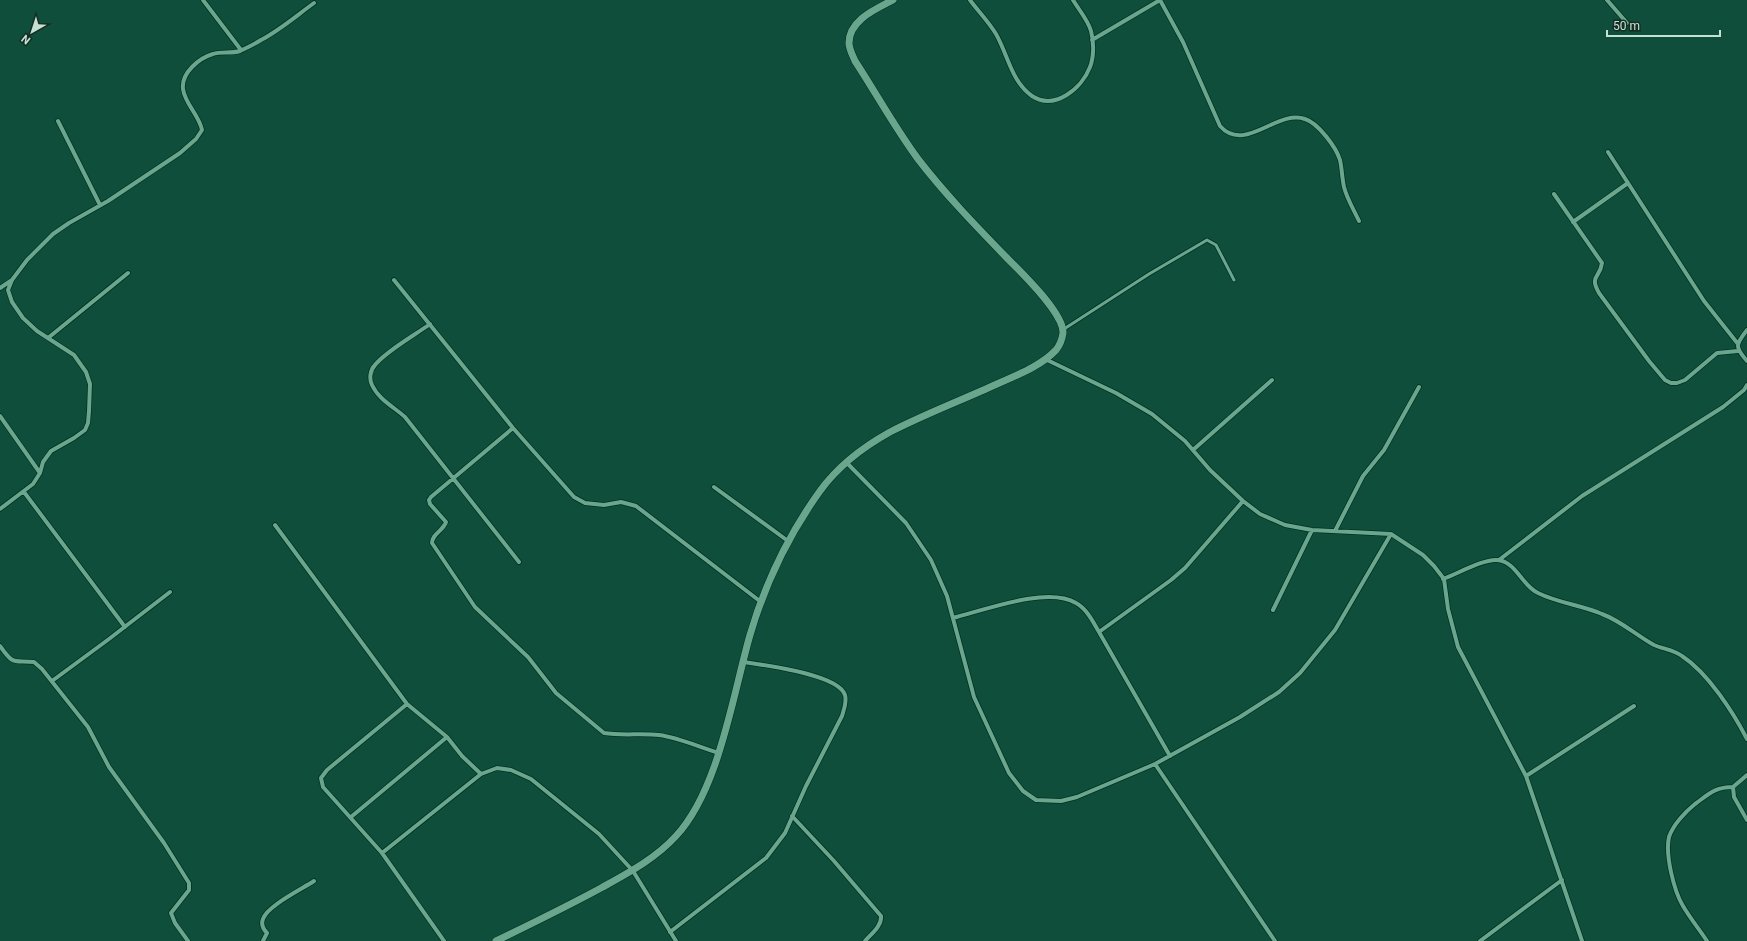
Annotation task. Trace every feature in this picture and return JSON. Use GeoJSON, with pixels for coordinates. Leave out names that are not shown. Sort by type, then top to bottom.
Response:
{"type":"FeatureCollection","features":[{"type":"Feature","properties":{"kind":"street"},"geometry":{"type":"LineString","coordinates":[[203,0],[241,50]]}},
{"type":"Feature","properties":{"kind":"street"},"geometry":{"type":"LineString","coordinates":[[496,941],[548,916],[633,871],[660,852],[679,833],[690,817],[706,786],[719,753],[743,662],[761,602],[788,541],[804,513],[825,484],[846,462],[864,448],[891,432],[1022,372],[1045,359],[1059,346],[1064,329],[1058,316],[1042,295],[961,211],[918,158],[855,61],[848,45],[850,33],[854,26],[862,18],[893,0]]}},
{"type":"Feature","properties":{"kind":"street"},"geometry":{"type":"LineString","coordinates":[[970,0],[996,34],[1015,77],[1033,96],[1043,101],[1054,100],[1073,90],[1084,78],[1090,68],[1093,57],[1091,31],[1086,19],[1073,0]]}},
{"type":"Feature","properties":{"kind":"street"},"geometry":{"type":"LineString","coordinates":[[1092,40],[1160,0],[1183,42],[1220,126],[1231,135],[1242,135],[1258,131],[1286,118],[1306,119],[1318,127],[1334,147],[1340,158],[1344,187],[1359,220]]}},
{"type":"Feature","properties":{"kind":"street"},"geometry":{"type":"LineString","coordinates":[[1607,0],[1627,23]]}},
{"type":"Feature","properties":{"kind":"street"},"geometry":{"type":"LineString","coordinates":[[0,509],[34,484],[40,473],[43,462],[51,451],[74,438],[84,430],[88,423],[89,411],[90,384],[86,372],[74,355],[37,331],[23,318],[12,302],[8,290],[12,280],[27,260],[53,234],[180,153],[196,139],[202,130],[201,123],[188,102],[183,88],[184,79],[192,67],[203,58],[214,53],[227,53],[241,50],[261,41],[314,3]]}},
{"type":"Feature","properties":{"kind":"street"},"geometry":{"type":"LineString","coordinates":[[58,122],[100,205]]}},
{"type":"Feature","properties":{"kind":"street"},"geometry":{"type":"LineString","coordinates":[[1608,152],[1704,302],[1738,344]]}},
{"type":"Feature","properties":{"kind":"street"},"geometry":{"type":"LineString","coordinates":[[1573,222],[1628,183]]}},
{"type":"Feature","properties":{"kind":"street"},"geometry":{"type":"LineString","coordinates":[[1554,194],[1602,263],[1601,269],[1594,279],[1594,284],[1599,293],[1649,361],[1665,380],[1671,383],[1677,383],[1685,380],[1718,353],[1738,351]]}},
{"type":"Feature","properties":{"kind":"street"},"geometry":{"type":"LineString","coordinates":[[48,338],[128,273]]}},
{"type":"Feature","properties":{"kind":"street"},"geometry":{"type":"LineString","coordinates":[[0,288],[12,280]]}},
{"type":"Feature","properties":{"kind":"street"},"geometry":{"type":"LineString","coordinates":[[394,280],[513,428],[574,497],[585,503],[604,505],[621,502],[636,506],[761,602]]}},
{"type":"Feature","properties":{"kind":"street"},"geometry":{"type":"LineString","coordinates":[[430,324],[374,365],[370,374],[371,384],[382,399],[405,417],[519,562]]}},
{"type":"Feature","properties":{"kind":"street"},"geometry":{"type":"LineString","coordinates":[[1747,330],[1738,344],[1738,351],[1747,361]]}},
{"type":"Feature","properties":{"kind":"street"},"geometry":{"type":"LineString","coordinates":[[1045,359],[1116,393],[1146,411],[1185,441],[1210,470],[1243,501],[1260,514],[1285,525],[1312,530],[1391,534],[1423,555],[1434,566],[1444,579],[1448,609],[1458,647],[1526,776],[1582,941]]}},
{"type":"Feature","properties":{"kind":"street"},"geometry":{"type":"LineString","coordinates":[[1193,450],[1272,380]]}},
{"type":"Feature","properties":{"kind":"street"},"geometry":{"type":"LineString","coordinates":[[1499,560],[1582,496],[1723,407],[1744,390],[1747,385]]}},
{"type":"Feature","properties":{"kind":"street"},"geometry":{"type":"LineString","coordinates":[[1335,531],[1363,476],[1384,450],[1419,386]]}},
{"type":"Feature","properties":{"kind":"street"},"geometry":{"type":"LineString","coordinates":[[0,416],[40,473]]}},
{"type":"Feature","properties":{"kind":"street"},"geometry":{"type":"LineString","coordinates":[[513,428],[431,497],[429,500],[446,522],[433,536],[432,544],[475,607],[528,657],[556,693],[604,732],[612,734],[660,735],[682,740],[719,753]]}},
{"type":"Feature","properties":{"kind":"street"},"geometry":{"type":"LineString","coordinates":[[846,462],[906,523],[931,560],[947,596],[974,697],[1008,773],[1023,791],[1036,800],[1061,801],[1077,798],[1155,764],[1247,713],[1279,692],[1300,673],[1335,630],[1391,534]]}},
{"type":"Feature","properties":{"kind":"street"},"geometry":{"type":"LineString","coordinates":[[714,487],[788,541]]}},
{"type":"Feature","properties":{"kind":"street"},"geometry":{"type":"LineString","coordinates":[[24,492],[125,627]]}},
{"type":"Feature","properties":{"kind":"street"},"geometry":{"type":"LineString","coordinates":[[1099,632],[1171,580],[1185,568],[1243,501]]}},
{"type":"Feature","properties":{"kind":"street"},"geometry":{"type":"LineString","coordinates":[[275,525],[407,704],[447,737],[462,756],[481,774]]}},
{"type":"Feature","properties":{"kind":"street"},"geometry":{"type":"LineString","coordinates":[[1273,610],[1312,530]]}},
{"type":"Feature","properties":{"kind":"street"},"geometry":{"type":"LineString","coordinates":[[1444,579],[1487,560],[1499,560],[1512,566],[1524,582],[1537,593],[1615,620],[1655,645],[1681,655],[1696,668],[1726,702],[1747,739]]}},
{"type":"Feature","properties":{"kind":"street"},"geometry":{"type":"LineString","coordinates":[[52,681],[170,592]]}},
{"type":"Feature","properties":{"kind":"street"},"geometry":{"type":"LineString","coordinates":[[953,618],[1020,600],[1051,596],[1066,598],[1078,604],[1087,613],[1099,632],[1170,756]]}},
{"type":"Feature","properties":{"kind":"street"},"geometry":{"type":"LineString","coordinates":[[0,646],[7,657],[17,662],[34,662],[52,681],[88,727],[109,767],[164,843],[189,883],[189,890],[171,913],[175,922],[188,941]]}},
{"type":"Feature","properties":{"kind":"street"},"geometry":{"type":"LineString","coordinates":[[670,932],[766,858],[785,833],[842,716],[846,704],[844,694],[835,685],[801,671],[743,662]]}},
{"type":"Feature","properties":{"kind":"street"},"geometry":{"type":"LineString","coordinates":[[407,704],[327,770],[321,778],[323,787],[382,853],[444,941]]}},
{"type":"Feature","properties":{"kind":"street"},"geometry":{"type":"LineString","coordinates":[[1526,776],[1634,706]]}},
{"type":"Feature","properties":{"kind":"street"},"geometry":{"type":"LineString","coordinates":[[351,817],[447,737]]}},
{"type":"Feature","properties":{"kind":"street"},"geometry":{"type":"LineString","coordinates":[[1155,764],[1274,941]]}},
{"type":"Feature","properties":{"kind":"street"},"geometry":{"type":"LineString","coordinates":[[382,853],[481,774],[497,768],[511,770],[531,779],[599,834],[633,871],[676,941]]}},
{"type":"Feature","properties":{"kind":"street"},"geometry":{"type":"LineString","coordinates":[[1707,941],[1682,905],[1674,884],[1669,852],[1669,838],[1675,826],[1689,809],[1721,787],[1733,787],[1747,775]]}},
{"type":"Feature","properties":{"kind":"street"},"geometry":{"type":"LineString","coordinates":[[1733,787],[1734,797],[1747,820]]}},
{"type":"Feature","properties":{"kind":"street"},"geometry":{"type":"LineString","coordinates":[[792,816],[834,861],[881,916],[882,921],[865,941]]}},
{"type":"Feature","properties":{"kind":"street"},"geometry":{"type":"LineString","coordinates":[[1480,941],[1562,880]]}},
{"type":"Feature","properties":{"kind":"street"},"geometry":{"type":"LineString","coordinates":[[263,941],[267,933],[262,924],[263,918],[269,910],[314,881]]}},
{"type":"Feature","properties":{"kind":"lane"},"geometry":{"type":"LineString","coordinates":[[1064,329],[1150,274],[1207,240],[1216,245],[1234,280]]}}]}
